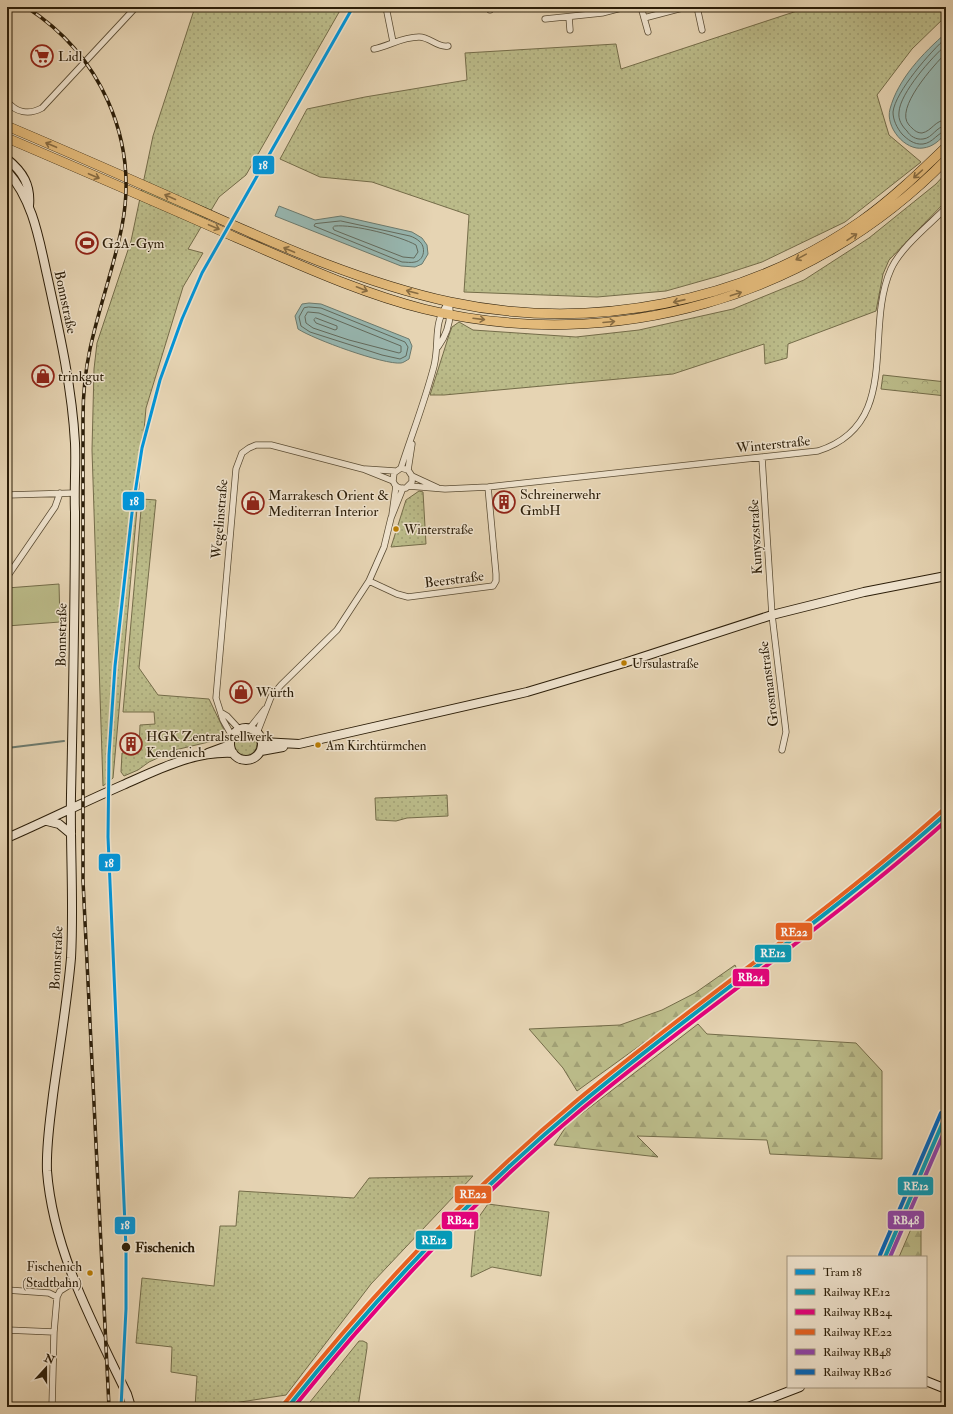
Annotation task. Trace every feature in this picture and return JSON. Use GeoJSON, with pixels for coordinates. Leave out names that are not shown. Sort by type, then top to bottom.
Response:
{"type":"FeatureCollection","features":[{"type":"Feature","properties":{"kind":"main road"},"geometry":{"type":"LineString","coordinates":[[7,126],[289,250],[368,279],[449,302],[501,310],[592,312],[664,304],[725,289],[795,260],[860,222],[891,198],[946,147]]}},
{"type":"Feature","properties":{"kind":"main road"},"geometry":{"type":"LineString","coordinates":[[7,138],[326,275],[373,293],[441,313],[543,325],[590,324],[642,318],[721,299],[766,283],[838,247],[878,220],[918,188],[946,160]]}},
{"type":"Feature","properties":{"kind":"main road"},"geometry":{"type":"LineString","coordinates":[[7,159],[16,166],[27,180],[30,189],[30,210]]}},
{"type":"Feature","properties":{"kind":"main road"},"geometry":{"type":"LineString","coordinates":[[8,172],[21,189],[30,210]]}},
{"type":"Feature","properties":{"kind":"main road","name":"Bonnstraße"},"geometry":{"type":"LineString","coordinates":[[30,210],[43,255],[64,361],[75,442],[75,577],[70,834],[70,969],[47,1144],[47,1171],[53,1213],[59,1239],[76,1283],[127,1394],[131,1407]]}},
{"type":"Feature","properties":{"kind":"main road"},"geometry":{"type":"LineString","coordinates":[[261,746],[290,745],[527,692],[624,663],[772,615],[870,590],[946,576]]}},
{"type":"Feature","properties":{"kind":"main road"},"geometry":{"type":"LineString","coordinates":[[7,838],[47,821],[153,771],[181,760],[203,755],[227,746],[231,739],[240,730],[249,728],[257,733],[261,746],[256,757],[246,760],[233,754],[203,755]]}},
{"type":"Feature","properties":{"kind":"main road"},"geometry":{"type":"LineString","coordinates":[[231,739],[233,754]]}},
{"type":"Feature","properties":{"kind":"main road"},"geometry":{"type":"LineString","coordinates":[[47,821],[61,825],[70,834]]}},
{"type":"Feature","properties":{"kind":"main road"},"geometry":{"type":"LineString","coordinates":[[927,1381],[946,1389]]}},
{"type":"Feature","properties":{"kind":"main road"},"geometry":{"type":"LineString","coordinates":[[748,1407],[797,1388]]}},
{"type":"Feature","properties":{"kind":"street"},"geometry":{"type":"LineString","coordinates":[[7,101],[14,108],[26,113],[36,111],[48,104],[136,7]]}},
{"type":"Feature","properties":{"kind":"street"},"geometry":{"type":"LineString","coordinates":[[386,7],[393,42]]}},
{"type":"Feature","properties":{"kind":"street"},"geometry":{"type":"LineString","coordinates":[[545,20],[602,13],[625,7]]}},
{"type":"Feature","properties":{"kind":"street"},"geometry":{"type":"LineString","coordinates":[[641,7],[648,32]]}},
{"type":"Feature","properties":{"kind":"street"},"geometry":{"type":"LineString","coordinates":[[644,18],[686,7]]}},
{"type":"Feature","properties":{"kind":"street"},"geometry":{"type":"LineString","coordinates":[[697,7],[702,30]]}},
{"type":"Feature","properties":{"kind":"street"},"geometry":{"type":"LineString","coordinates":[[569,17],[570,30]]}},
{"type":"Feature","properties":{"kind":"street"},"geometry":{"type":"LineString","coordinates":[[374,49],[388,46],[393,42],[420,36],[442,47],[448,46]]}},
{"type":"Feature","properties":{"kind":"street","name":"Winterstraße"},"geometry":{"type":"LineString","coordinates":[[406,487],[488,487],[762,458],[818,451],[845,439],[858,426],[868,407],[873,391],[884,294],[891,269],[902,252],[946,208]]}},
{"type":"Feature","properties":{"kind":"street"},"geometry":{"type":"LineString","coordinates":[[438,347],[436,337],[441,313],[449,302]]}},
{"type":"Feature","properties":{"kind":"street"},"geometry":{"type":"LineString","coordinates":[[249,728],[265,709],[281,685],[325,643],[346,619],[370,581],[384,547],[392,518],[406,487],[412,482],[412,476],[408,470],[412,442],[438,347],[444,338],[452,315],[449,302]]}},
{"type":"Feature","properties":{"kind":"street"},"geometry":{"type":"LineString","coordinates":[[392,518],[393,476],[398,470],[412,442]]}},
{"type":"Feature","properties":{"kind":"street","name":"Wegelinstraße"},"geometry":{"type":"LineString","coordinates":[[231,739],[216,698],[231,512],[236,469],[242,453],[256,445],[271,445],[363,469],[394,484]]}},
{"type":"Feature","properties":{"kind":"street","name":"Kunyszstraße"},"geometry":{"type":"LineString","coordinates":[[762,458],[772,615]]}},
{"type":"Feature","properties":{"kind":"street","name":"Wegelinstraße"},"geometry":{"type":"LineString","coordinates":[[363,469],[398,470]]}},
{"type":"Feature","properties":{"kind":"street"},"geometry":{"type":"LineString","coordinates":[[398,470],[408,470]]}},
{"type":"Feature","properties":{"kind":"street","name":"Winterstraße"},"geometry":{"type":"LineString","coordinates":[[412,476],[439,488]]}},
{"type":"Feature","properties":{"kind":"street"},"geometry":{"type":"LineString","coordinates":[[394,484],[406,487]]}},
{"type":"Feature","properties":{"kind":"street","name":"Beerstraße"},"geometry":{"type":"LineString","coordinates":[[370,581],[397,594],[408,597],[493,586],[496,582],[496,574],[488,487]]}},
{"type":"Feature","properties":{"kind":"street"},"geometry":{"type":"LineString","coordinates":[[7,577],[55,508],[60,493]]}},
{"type":"Feature","properties":{"kind":"street"},"geometry":{"type":"LineString","coordinates":[[7,495],[74,493]]}},
{"type":"Feature","properties":{"kind":"street","name":"Grosmanstraße"},"geometry":{"type":"LineString","coordinates":[[772,615],[786,732],[782,750]]}},
{"type":"Feature","properties":{"kind":"street"},"geometry":{"type":"LineString","coordinates":[[257,733],[265,709]]}},
{"type":"Feature","properties":{"kind":"street"},"geometry":{"type":"LineString","coordinates":[[222,713],[227,716],[240,730]]}},
{"type":"Feature","properties":{"kind":"street"},"geometry":{"type":"LineString","coordinates":[[52,1407],[54,1332],[57,1296],[60,1291],[76,1283]]}},
{"type":"Feature","properties":{"kind":"street"},"geometry":{"type":"LineString","coordinates":[[7,1290],[49,1293],[57,1296]]}},
{"type":"Feature","properties":{"kind":"street"},"geometry":{"type":"LineString","coordinates":[[7,1330],[54,1332]]}},
{"type":"Feature","properties":{"kind":"green space"},"geometry":{"type":"Polygon","coordinates":[[[195,7],[342,7],[246,175],[219,197],[188,249],[203,253],[183,287],[146,408],[113,778],[103,786],[92,450],[94,369],[97,343],[131,241],[153,136],[195,7]]]}},
{"type":"Feature","properties":{"kind":"green space"},"geometry":{"type":"Polygon","coordinates":[[[809,7],[946,7],[946,16],[912,49],[877,95],[889,135],[921,162],[845,222],[762,262],[719,276],[666,291],[597,297],[464,292],[469,215],[372,182],[320,177],[280,159],[307,109],[365,97],[467,80],[465,53],[616,44],[621,69],[809,7]]]}},
{"type":"Feature","properties":{"kind":"green space"},"geometry":{"type":"Polygon","coordinates":[[[946,173],[946,201],[889,260],[883,274],[876,311],[788,344],[787,358],[765,364],[764,344],[673,374],[444,395],[430,395],[452,327],[459,322],[473,330],[576,337],[639,330],[733,309],[804,280],[869,238],[936,184],[946,173]]]}},
{"type":"Feature","properties":{"kind":"green space"},"geometry":{"type":"Polygon","coordinates":[[[883,375],[946,382],[946,396],[881,389],[883,375]]]}},
{"type":"Feature","properties":{"kind":"green space"},"geometry":{"type":"Polygon","coordinates":[[[419,491],[423,492],[426,544],[391,547],[406,500],[419,491]]]}},
{"type":"Feature","properties":{"kind":"green space"},"geometry":{"type":"Polygon","coordinates":[[[142,499],[156,500],[139,668],[158,695],[209,699],[224,730],[221,738],[217,740],[175,750],[124,776],[121,772],[122,753],[139,751],[140,725],[155,724],[154,712],[123,712],[142,499]]]}},
{"type":"Feature","properties":{"kind":"green space"},"geometry":{"type":"Polygon","coordinates":[[[59,584],[60,622],[7,626],[7,588],[59,584]]]}},
{"type":"Feature","properties":{"kind":"green space"},"geometry":{"type":"Polygon","coordinates":[[[245,732],[254,735],[257,744],[254,753],[245,756],[236,753],[233,744],[236,735],[245,732]]]}},
{"type":"Feature","properties":{"kind":"green space"},"geometry":{"type":"Polygon","coordinates":[[[447,795],[448,816],[407,818],[396,821],[376,820],[375,798],[447,795]]]}},
{"type":"Feature","properties":{"kind":"green space"},"geometry":{"type":"Polygon","coordinates":[[[735,965],[739,974],[577,1091],[563,1068],[529,1029],[620,1025],[662,1010],[695,993],[735,965]]]}},
{"type":"Feature","properties":{"kind":"green space"},"geometry":{"type":"Polygon","coordinates":[[[698,1024],[707,1034],[856,1043],[882,1071],[882,1159],[770,1154],[767,1140],[637,1136],[658,1157],[554,1145],[567,1125],[698,1024]]]}},
{"type":"Feature","properties":{"kind":"green space"},"geometry":{"type":"Polygon","coordinates":[[[473,1176],[371,1284],[286,1395],[208,1407],[195,1407],[197,1376],[171,1372],[172,1347],[136,1343],[142,1278],[214,1286],[220,1226],[236,1226],[239,1191],[354,1198],[369,1178],[473,1176]]]}},
{"type":"Feature","properties":{"kind":"green space"},"geometry":{"type":"Polygon","coordinates":[[[488,1204],[549,1212],[541,1276],[492,1267],[471,1277],[476,1221],[488,1204]]]}},
{"type":"Feature","properties":{"kind":"green space"},"geometry":{"type":"Polygon","coordinates":[[[921,1217],[921,1256],[899,1256],[914,1222],[921,1217]]]}},
{"type":"Feature","properties":{"kind":"green space"},"geometry":{"type":"Polygon","coordinates":[[[359,1341],[367,1343],[367,1348],[358,1407],[306,1407],[359,1341]]]}},
{"type":"Feature","properties":{"kind":"water"},"geometry":{"type":"Polygon","coordinates":[[[946,33],[946,133],[933,145],[923,148],[916,148],[903,142],[893,130],[889,116],[890,109],[899,87],[912,67],[946,33]]]}},
{"type":"Feature","properties":{"kind":"water"},"geometry":{"type":"Polygon","coordinates":[[[279,206],[315,220],[341,216],[412,232],[422,238],[427,245],[428,254],[422,264],[415,267],[401,266],[275,216],[279,206]]]}},
{"type":"Feature","properties":{"kind":"water"},"geometry":{"type":"Polygon","coordinates":[[[302,304],[321,304],[409,339],[412,346],[409,359],[401,363],[392,363],[365,356],[318,339],[298,329],[295,316],[302,304]]]}},
{"type":"Feature","properties":{"kind":"waterway"},"geometry":{"type":"LineString","coordinates":[[7,748],[64,741]]}},
{"type":"Feature","properties":{"kind":"railway"},"geometry":{"type":"LineString","coordinates":[[26,7],[52,26],[75,49],[93,74],[108,102],[119,131],[125,162],[126,194],[122,226],[90,349],[83,409],[83,881],[109,1407]]}},
{"type":"Feature","properties":{"kind":"tram line","name":"18"},"geometry":{"type":"LineString","coordinates":[[121,1407],[126,1309],[126,1248],[108,837],[109,755],[115,666],[132,513],[142,448],[160,380],[182,319],[202,273],[353,7]]}},
{"type":"Feature","properties":{"kind":"rail line","name":"RE22"},"geometry":{"type":"LineString","coordinates":[[284,1404],[317,1363],[386,1284],[459,1208],[535,1136],[620,1065],[853,886],[899,849],[943,810]]}},
{"type":"Feature","properties":{"kind":"rail line","name":"RE12"},"geometry":{"type":"LineString","coordinates":[[288,1407],[355,1326],[426,1248],[539,1139],[624,1068],[856,889],[946,814]]}},
{"type":"Feature","properties":{"kind":"rail line","name":"RB24"},"geometry":{"type":"LineString","coordinates":[[294,1407],[361,1327],[430,1251],[542,1143],[627,1072],[857,896],[946,821]]}},
{"type":"Feature","properties":{"kind":"rail line","name":"RB26"},"geometry":{"type":"LineString","coordinates":[[880,1255],[941,1113]]}},
{"type":"Feature","properties":{"kind":"rail line","name":"RE12"},"geometry":{"type":"LineString","coordinates":[[885,1256],[946,1115]]}},
{"type":"Feature","properties":{"kind":"rail line","name":"RB48"},"geometry":{"type":"LineString","coordinates":[[890,1256],[946,1128]]}},
{"type":"Feature","properties":{"kind":"place","name":"Lidl"},"geometry":{"type":"Point","coordinates":[42,56]}},
{"type":"Feature","properties":{"kind":"place","name":"G2A-Gym"},"geometry":{"type":"Point","coordinates":[87,243]}},
{"type":"Feature","properties":{"kind":"place","name":"trinkgut"},"geometry":{"type":"Point","coordinates":[43,376]}},
{"type":"Feature","properties":{"kind":"place","name":"Schreinerwehr GmbH"},"geometry":{"type":"Point","coordinates":[504,502]}},
{"type":"Feature","properties":{"kind":"place","name":"Marrakesch Orient & Mediterran Interior"},"geometry":{"type":"Point","coordinates":[253,503]}},
{"type":"Feature","properties":{"kind":"place","name":"Winterstraße"},"geometry":{"type":"Point","coordinates":[396,529]}},
{"type":"Feature","properties":{"kind":"place","name":"Ursulastraße"},"geometry":{"type":"Point","coordinates":[624,663]}},
{"type":"Feature","properties":{"kind":"place","name":"Würth"},"geometry":{"type":"Point","coordinates":[241,692]}},
{"type":"Feature","properties":{"kind":"place","name":"HGK Zentralstellwerk Kendenich"},"geometry":{"type":"Point","coordinates":[131,744]}},
{"type":"Feature","properties":{"kind":"place","name":"Am Kirchtürmchen"},"geometry":{"type":"Point","coordinates":[318,745]}},
{"type":"Feature","properties":{"kind":"place","name":"Fischenich"},"geometry":{"type":"Point","coordinates":[126,1247]}},
{"type":"Feature","properties":{"kind":"place","name":"Fischenich (Stadtbahn)"},"geometry":{"type":"Point","coordinates":[90,1273]}}]}
